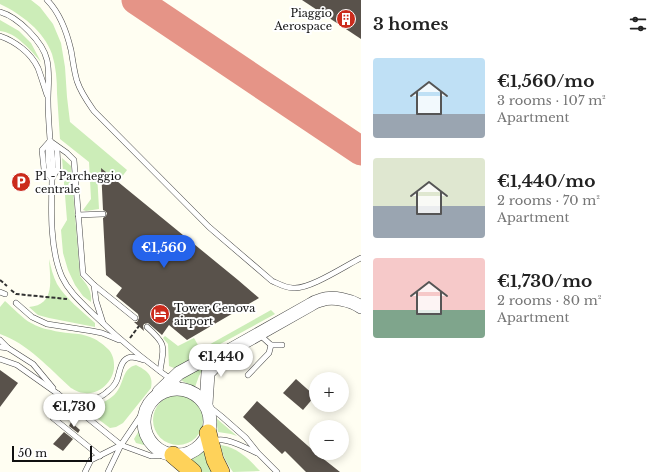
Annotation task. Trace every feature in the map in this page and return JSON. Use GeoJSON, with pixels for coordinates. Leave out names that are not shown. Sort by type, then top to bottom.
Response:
{"type":"FeatureCollection","features":[{"type":"Feature","properties":{"kind":"highway"},"geometry":{"type":"LineString","coordinates":[[206,440],[221,472]]}},
{"type":"Feature","properties":{"kind":"highway"},"geometry":{"type":"LineString","coordinates":[[173,455],[193,472]]}},
{"type":"Feature","properties":{"kind":"street"},"geometry":{"type":"LineString","coordinates":[[232,349],[208,373],[206,404],[210,416],[210,426],[206,440],[194,450],[186,454],[173,455],[158,449],[152,444],[145,431],[144,415],[151,401],[180,373],[212,355],[232,349],[322,299],[336,299],[355,302],[361,307]]}},
{"type":"Feature","properties":{"kind":"street"},"geometry":{"type":"LineString","coordinates":[[151,401],[162,392],[176,388],[193,392],[206,404]]}},
{"type":"Feature","properties":{"kind":"lane"},"geometry":{"type":"LineString","coordinates":[[47,0],[53,6],[61,20],[71,50],[77,81],[83,95],[94,111],[209,227],[272,281],[294,288],[305,287],[361,258]]}},
{"type":"Feature","properties":{"kind":"lane"},"geometry":{"type":"LineString","coordinates":[[0,12],[16,20],[29,32],[39,44],[47,59],[50,77],[48,99],[50,141],[57,150],[58,168],[52,179],[52,223],[55,256],[62,278],[74,295],[103,324],[147,361],[185,389]]}},
{"type":"Feature","properties":{"kind":"lane"},"geometry":{"type":"LineString","coordinates":[[0,36],[9,39],[30,56],[37,66],[48,99]]}},
{"type":"Feature","properties":{"kind":"lane"},"geometry":{"type":"LineString","coordinates":[[50,141],[42,150],[44,169],[52,179]]}},
{"type":"Feature","properties":{"kind":"lane"},"geometry":{"type":"LineString","coordinates":[[50,141],[74,160],[83,274],[94,285],[135,318]]}},
{"type":"Feature","properties":{"kind":"lane"},"geometry":{"type":"LineString","coordinates":[[78,215],[103,214]]}},
{"type":"Feature","properties":{"kind":"lane"},"geometry":{"type":"LineString","coordinates":[[94,285],[96,301],[103,324]]}},
{"type":"Feature","properties":{"kind":"lane"},"geometry":{"type":"LineString","coordinates":[[16,303],[32,317],[47,324],[102,333],[125,343]]}},
{"type":"Feature","properties":{"kind":"lane"},"geometry":{"type":"LineString","coordinates":[[147,327],[159,338],[162,343],[163,354],[160,371]]}},
{"type":"Feature","properties":{"kind":"lane"},"geometry":{"type":"LineString","coordinates":[[258,334],[271,345],[282,345]]}},
{"type":"Feature","properties":{"kind":"lane"},"geometry":{"type":"LineString","coordinates":[[0,340],[8,348],[33,364],[58,394]]}},
{"type":"Feature","properties":{"kind":"lane"},"geometry":{"type":"LineString","coordinates":[[248,375],[269,353],[271,345]]}},
{"type":"Feature","properties":{"kind":"lane"},"geometry":{"type":"LineString","coordinates":[[0,347],[8,348]]}},
{"type":"Feature","properties":{"kind":"lane"},"geometry":{"type":"LineString","coordinates":[[79,411],[82,401],[99,397],[111,389],[125,360],[131,357],[147,361]]}},
{"type":"Feature","properties":{"kind":"lane"},"geometry":{"type":"LineString","coordinates":[[0,359],[17,366],[58,394],[121,445],[151,456],[173,455]]}},
{"type":"Feature","properties":{"kind":"lane"},"geometry":{"type":"LineString","coordinates":[[58,394],[53,418],[100,456]]}},
{"type":"Feature","properties":{"kind":"lane"},"geometry":{"type":"LineString","coordinates":[[108,472],[121,445],[151,401]]}},
{"type":"Feature","properties":{"kind":"lane"},"geometry":{"type":"LineString","coordinates":[[206,404],[246,438],[258,453],[277,472]]}},
{"type":"Feature","properties":{"kind":"lane"},"geometry":{"type":"LineString","coordinates":[[206,440],[222,440],[234,443],[258,453]]}},
{"type":"Feature","properties":{"kind":"lane"},"geometry":{"type":"LineString","coordinates":[[85,472],[92,460],[121,445]]}},
{"type":"Feature","properties":{"kind":"path"},"geometry":{"type":"LineString","coordinates":[[0,280],[16,294],[67,299],[70,298]]}},
{"type":"Feature","properties":{"kind":"path"},"geometry":{"type":"LineString","coordinates":[[133,334],[139,326]]}},
{"type":"Feature","properties":{"kind":"green space"},"geometry":{"type":"Polygon","coordinates":[[[0,0],[31,0],[40,7],[53,24],[61,43],[65,67],[70,122],[127,170],[118,182],[102,171],[97,173],[99,209],[83,210],[91,199],[89,162],[60,139],[56,74],[52,54],[38,31],[24,18],[0,4],[0,0]]]}},
{"type":"Feature","properties":{"kind":"green space"},"geometry":{"type":"Polygon","coordinates":[[[0,20],[19,31],[31,43],[41,62],[18,39],[6,32],[0,31],[0,20]]]}},
{"type":"Feature","properties":{"kind":"green space"},"geometry":{"type":"Polygon","coordinates":[[[62,158],[71,166],[80,276],[90,291],[91,302],[83,296],[75,285],[68,270],[63,253],[61,230],[67,220],[62,158]]]}},
{"type":"Feature","properties":{"kind":"green space"},"geometry":{"type":"Polygon","coordinates":[[[49,259],[57,284],[74,305],[95,323],[95,327],[38,315],[29,307],[38,305],[44,301],[50,290],[49,259]]]}},
{"type":"Feature","properties":{"kind":"green space"},"geometry":{"type":"Polygon","coordinates":[[[5,301],[25,319],[35,325],[56,331],[85,335],[102,344],[112,354],[114,361],[114,371],[106,385],[96,392],[85,393],[77,391],[71,388],[29,350],[10,338],[0,334],[0,307],[5,301]]]}},
{"type":"Feature","properties":{"kind":"green space"},"geometry":{"type":"Polygon","coordinates":[[[271,310],[275,314],[200,355],[205,347],[271,310]]]}},
{"type":"Feature","properties":{"kind":"green space"},"geometry":{"type":"Polygon","coordinates":[[[165,336],[178,346],[194,338],[198,345],[191,350],[188,362],[174,368],[169,366],[168,344],[163,338],[165,336]]]}},
{"type":"Feature","properties":{"kind":"green space"},"geometry":{"type":"Polygon","coordinates":[[[206,364],[195,387],[181,380],[206,364]]]}},
{"type":"Feature","properties":{"kind":"green space"},"geometry":{"type":"Polygon","coordinates":[[[136,365],[150,376],[152,383],[151,388],[123,423],[116,427],[110,428],[90,413],[89,409],[106,401],[114,395],[126,372],[136,365]]]}},
{"type":"Feature","properties":{"kind":"green space"},"geometry":{"type":"Polygon","coordinates":[[[178,395],[187,397],[198,406],[203,420],[201,429],[192,440],[178,445],[169,443],[158,434],[153,420],[155,411],[164,400],[178,395]]]}},
{"type":"Feature","properties":{"kind":"green space"},"geometry":{"type":"Polygon","coordinates":[[[216,418],[237,436],[218,432],[216,418]]]}},
{"type":"Feature","properties":{"kind":"green space"},"geometry":{"type":"Polygon","coordinates":[[[140,429],[143,439],[148,446],[136,443],[134,439],[140,429]]]}},
{"type":"Feature","properties":{"kind":"green space"},"geometry":{"type":"Polygon","coordinates":[[[221,445],[238,451],[260,471],[233,472],[225,459],[221,445]]]}},
{"type":"Feature","properties":{"kind":"green space"},"geometry":{"type":"Polygon","coordinates":[[[206,448],[215,472],[202,472],[186,460],[206,448]]]}},
{"type":"Feature","properties":{"kind":"building","name":"Piaggio Aerospace"},"geometry":{"type":"Polygon","coordinates":[[[302,0],[361,0],[361,39],[302,0]]]}},
{"type":"Feature","properties":{"kind":"building"},"geometry":{"type":"Polygon","coordinates":[[[101,168],[259,298],[187,340],[169,325],[162,335],[148,323],[144,324],[143,326],[144,331],[134,322],[137,322],[139,318],[138,314],[116,296],[122,288],[106,275],[103,218],[107,213],[103,210],[101,168]]]}},
{"type":"Feature","properties":{"kind":"building"},"geometry":{"type":"Polygon","coordinates":[[[0,370],[18,383],[0,407],[0,370]]]}},
{"type":"Feature","properties":{"kind":"building"},"geometry":{"type":"Polygon","coordinates":[[[296,379],[309,391],[309,403],[303,410],[283,393],[296,379]]]}},
{"type":"Feature","properties":{"kind":"building"},"geometry":{"type":"Polygon","coordinates":[[[257,401],[309,447],[309,460],[325,460],[340,472],[306,472],[285,451],[282,454],[243,417],[257,401]]]}},
{"type":"Feature","properties":{"kind":"building"},"geometry":{"type":"Polygon","coordinates":[[[71,422],[80,430],[78,433],[69,426],[71,422]]]}},
{"type":"Feature","properties":{"kind":"building"},"geometry":{"type":"Polygon","coordinates":[[[64,432],[73,439],[63,451],[53,444],[64,432]]]}},
{"type":"Feature","properties":{"kind":"taxiway"},"geometry":{"type":"LineString","coordinates":[[136,0],[361,151]]}},
{"type":"Feature","properties":{"kind":"place","name":"Piaggio Aerospace"},"geometry":{"type":"Point","coordinates":[346,19]}},
{"type":"Feature","properties":{"kind":"place","name":"P1 - Parcheggio centrale"},"geometry":{"type":"Point","coordinates":[21,182]}},
{"type":"Feature","properties":{"kind":"place","name":"Tower Genova airport"},"geometry":{"type":"Point","coordinates":[160,314]}}]}
